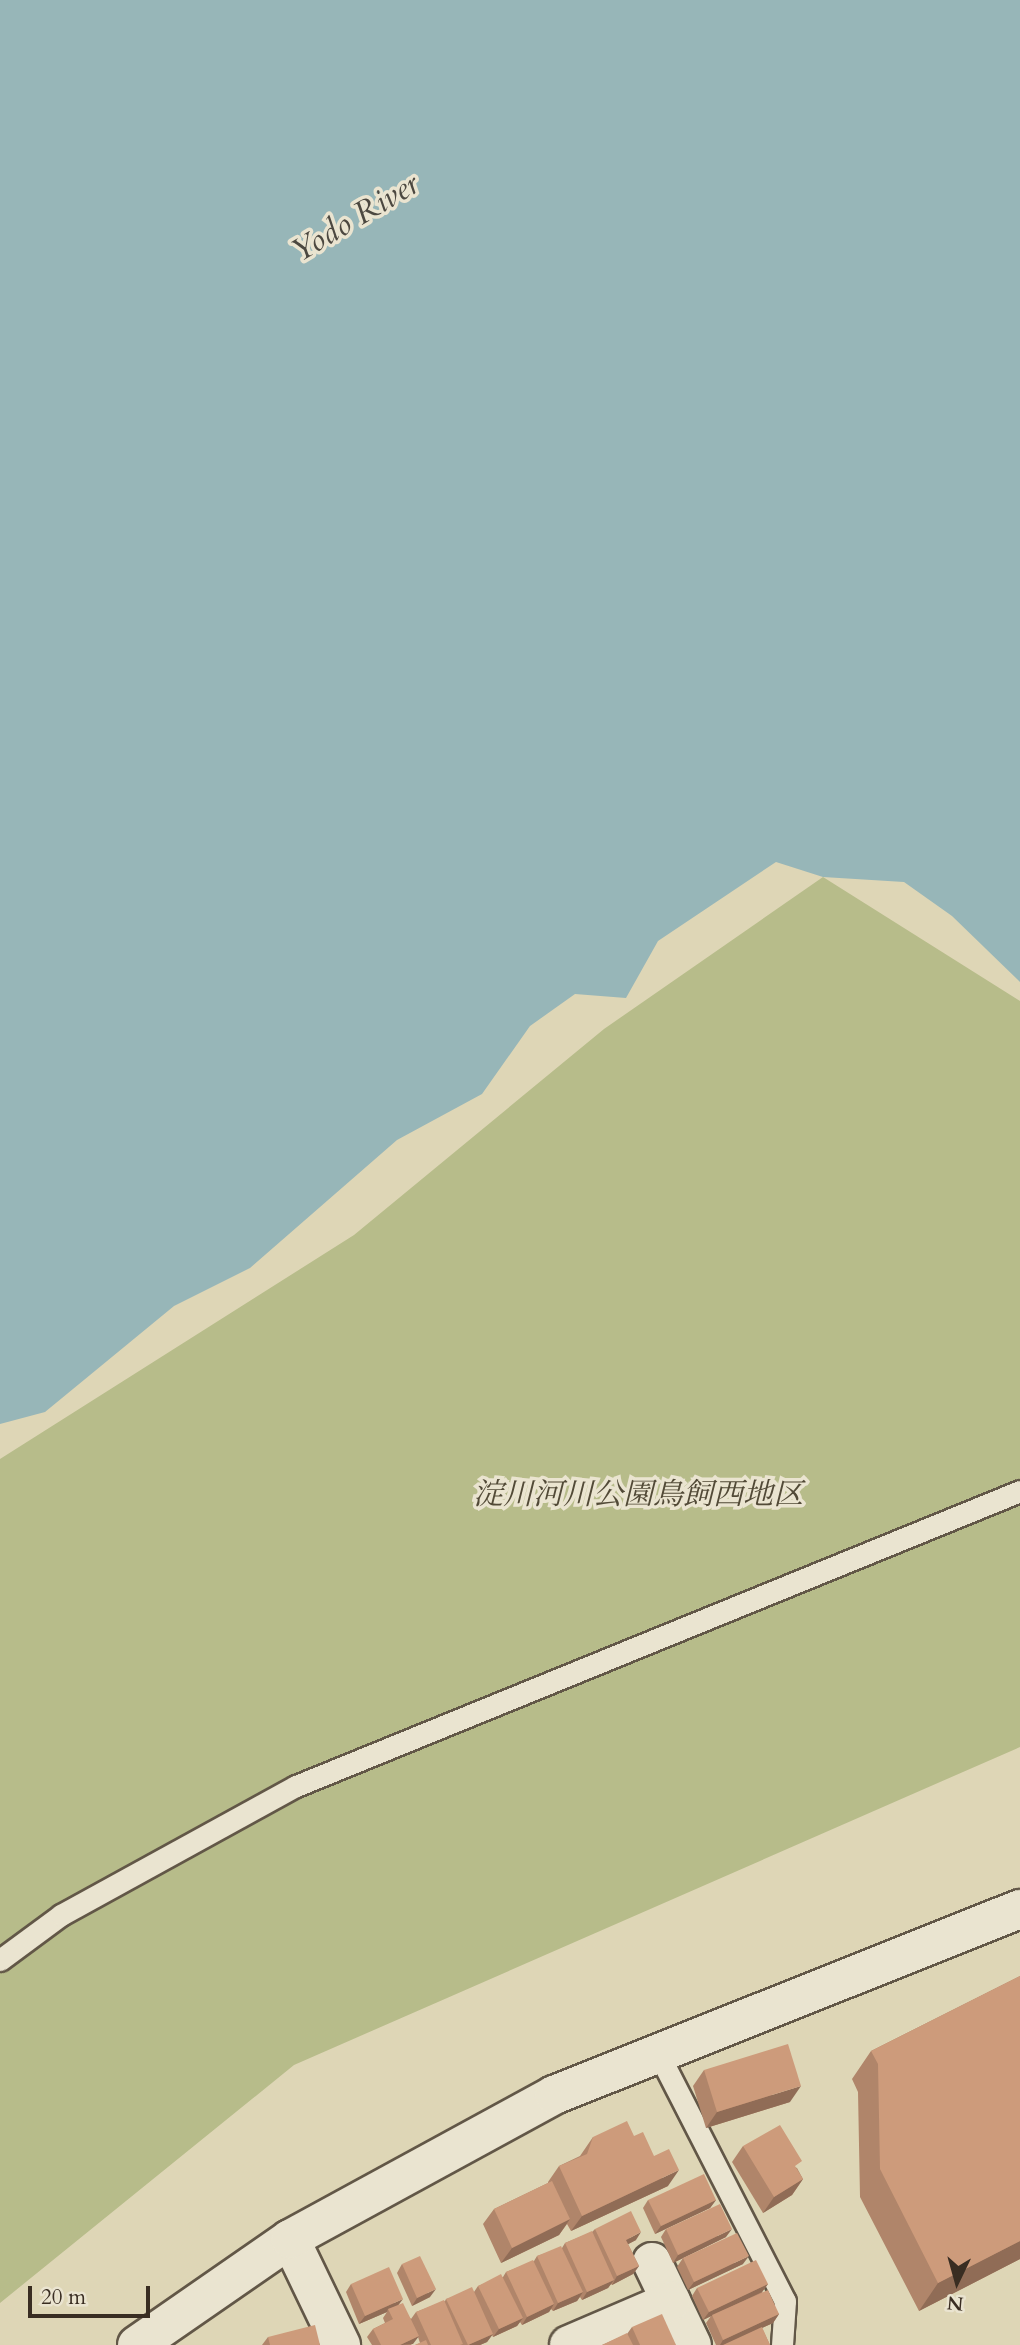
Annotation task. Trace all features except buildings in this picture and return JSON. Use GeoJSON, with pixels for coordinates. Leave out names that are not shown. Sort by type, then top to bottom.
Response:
{"type":"FeatureCollection","features":[{"type":"Feature","properties":{"kind":"street"},"geometry":{"type":"LineString","coordinates":[[137,2345],[290,2239],[554,2095],[656,2049],[1020,1909]]}},
{"type":"Feature","properties":{"kind":"street"},"geometry":{"type":"LineString","coordinates":[[290,2239],[341,2345]]}},
{"type":"Feature","properties":{"kind":"street"},"geometry":{"type":"LineString","coordinates":[[652,2262],[692,2345]]}},
{"type":"Feature","properties":{"kind":"street"},"geometry":{"type":"LineString","coordinates":[[569,2345],[671,2301]]}},
{"type":"Feature","properties":{"kind":"lane"},"geometry":{"type":"LineString","coordinates":[[0,1961],[61,1915],[296,1786],[1020,1491]]}},
{"type":"Feature","properties":{"kind":"lane"},"geometry":{"type":"LineString","coordinates":[[656,2049],[785,2301],[782,2345]]}},
{"type":"Feature","properties":{"kind":"green space","name":"淀川河川公園鳥飼西地区"},"geometry":{"type":"Polygon","coordinates":[[[823,877],[1020,1001],[1020,1747],[294,2065],[0,2303],[0,1459],[354,1235],[604,1029],[823,877]]]}},
{"type":"Feature","properties":{"kind":"water","name":"Yodo River"},"geometry":{"type":"Polygon","coordinates":[[[0,0],[1020,0],[1020,982],[952,916],[904,882],[823,877],[776,862],[658,941],[626,998],[575,994],[530,1026],[482,1094],[397,1140],[250,1268],[174,1306],[45,1412],[0,1424],[0,0]]]}}]}
